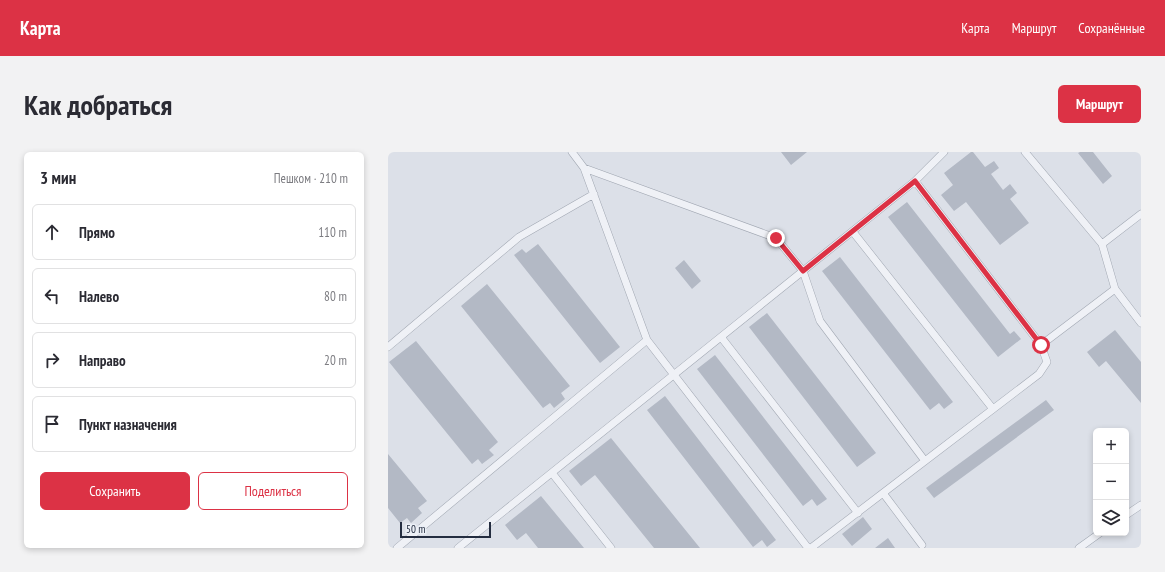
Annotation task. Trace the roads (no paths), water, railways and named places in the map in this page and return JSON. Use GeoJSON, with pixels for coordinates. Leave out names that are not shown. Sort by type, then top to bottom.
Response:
{"type":"FeatureCollection","features":[{"type":"Feature","properties":{"kind":"lane"},"geometry":{"type":"LineString","coordinates":[[572,152],[584,168],[647,340],[808,548]]}},
{"type":"Feature","properties":{"kind":"lane"},"geometry":{"type":"LineString","coordinates":[[458,548],[853,232],[915,181],[944,152]]}},
{"type":"Feature","properties":{"kind":"lane"},"geometry":{"type":"LineString","coordinates":[[1025,152],[1102,244],[1115,289],[1141,323]]}},
{"type":"Feature","properties":{"kind":"lane"},"geometry":{"type":"LineString","coordinates":[[584,168],[776,238],[803,271],[820,321],[925,461]]}},
{"type":"Feature","properties":{"kind":"lane"},"geometry":{"type":"LineString","coordinates":[[812,548],[994,409],[1038,374],[1047,362],[1041,345],[915,181]]}},
{"type":"Feature","properties":{"kind":"lane"},"geometry":{"type":"LineString","coordinates":[[388,347],[519,237],[594,194]]}},
{"type":"Feature","properties":{"kind":"lane"},"geometry":{"type":"LineString","coordinates":[[1102,244],[1141,214]]}},
{"type":"Feature","properties":{"kind":"lane"},"geometry":{"type":"LineString","coordinates":[[853,232],[994,409]]}},
{"type":"Feature","properties":{"kind":"lane"},"geometry":{"type":"LineString","coordinates":[[1041,345],[1115,289]]}},
{"type":"Feature","properties":{"kind":"lane"},"geometry":{"type":"LineString","coordinates":[[721,337],[858,513]]}},
{"type":"Feature","properties":{"kind":"lane"},"geometry":{"type":"LineString","coordinates":[[397,548],[647,340]]}},
{"type":"Feature","properties":{"kind":"lane"},"geometry":{"type":"LineString","coordinates":[[552,473],[611,548]]}},
{"type":"Feature","properties":{"kind":"lane"},"geometry":{"type":"LineString","coordinates":[[883,493],[922,545]]}},
{"type":"Feature","properties":{"kind":"lane"},"geometry":{"type":"LineString","coordinates":[[1129,513],[1141,505]]}},
{"type":"Feature","properties":{"kind":"lane"},"geometry":{"type":"LineString","coordinates":[[1079,548],[1096,536]]}}]}
